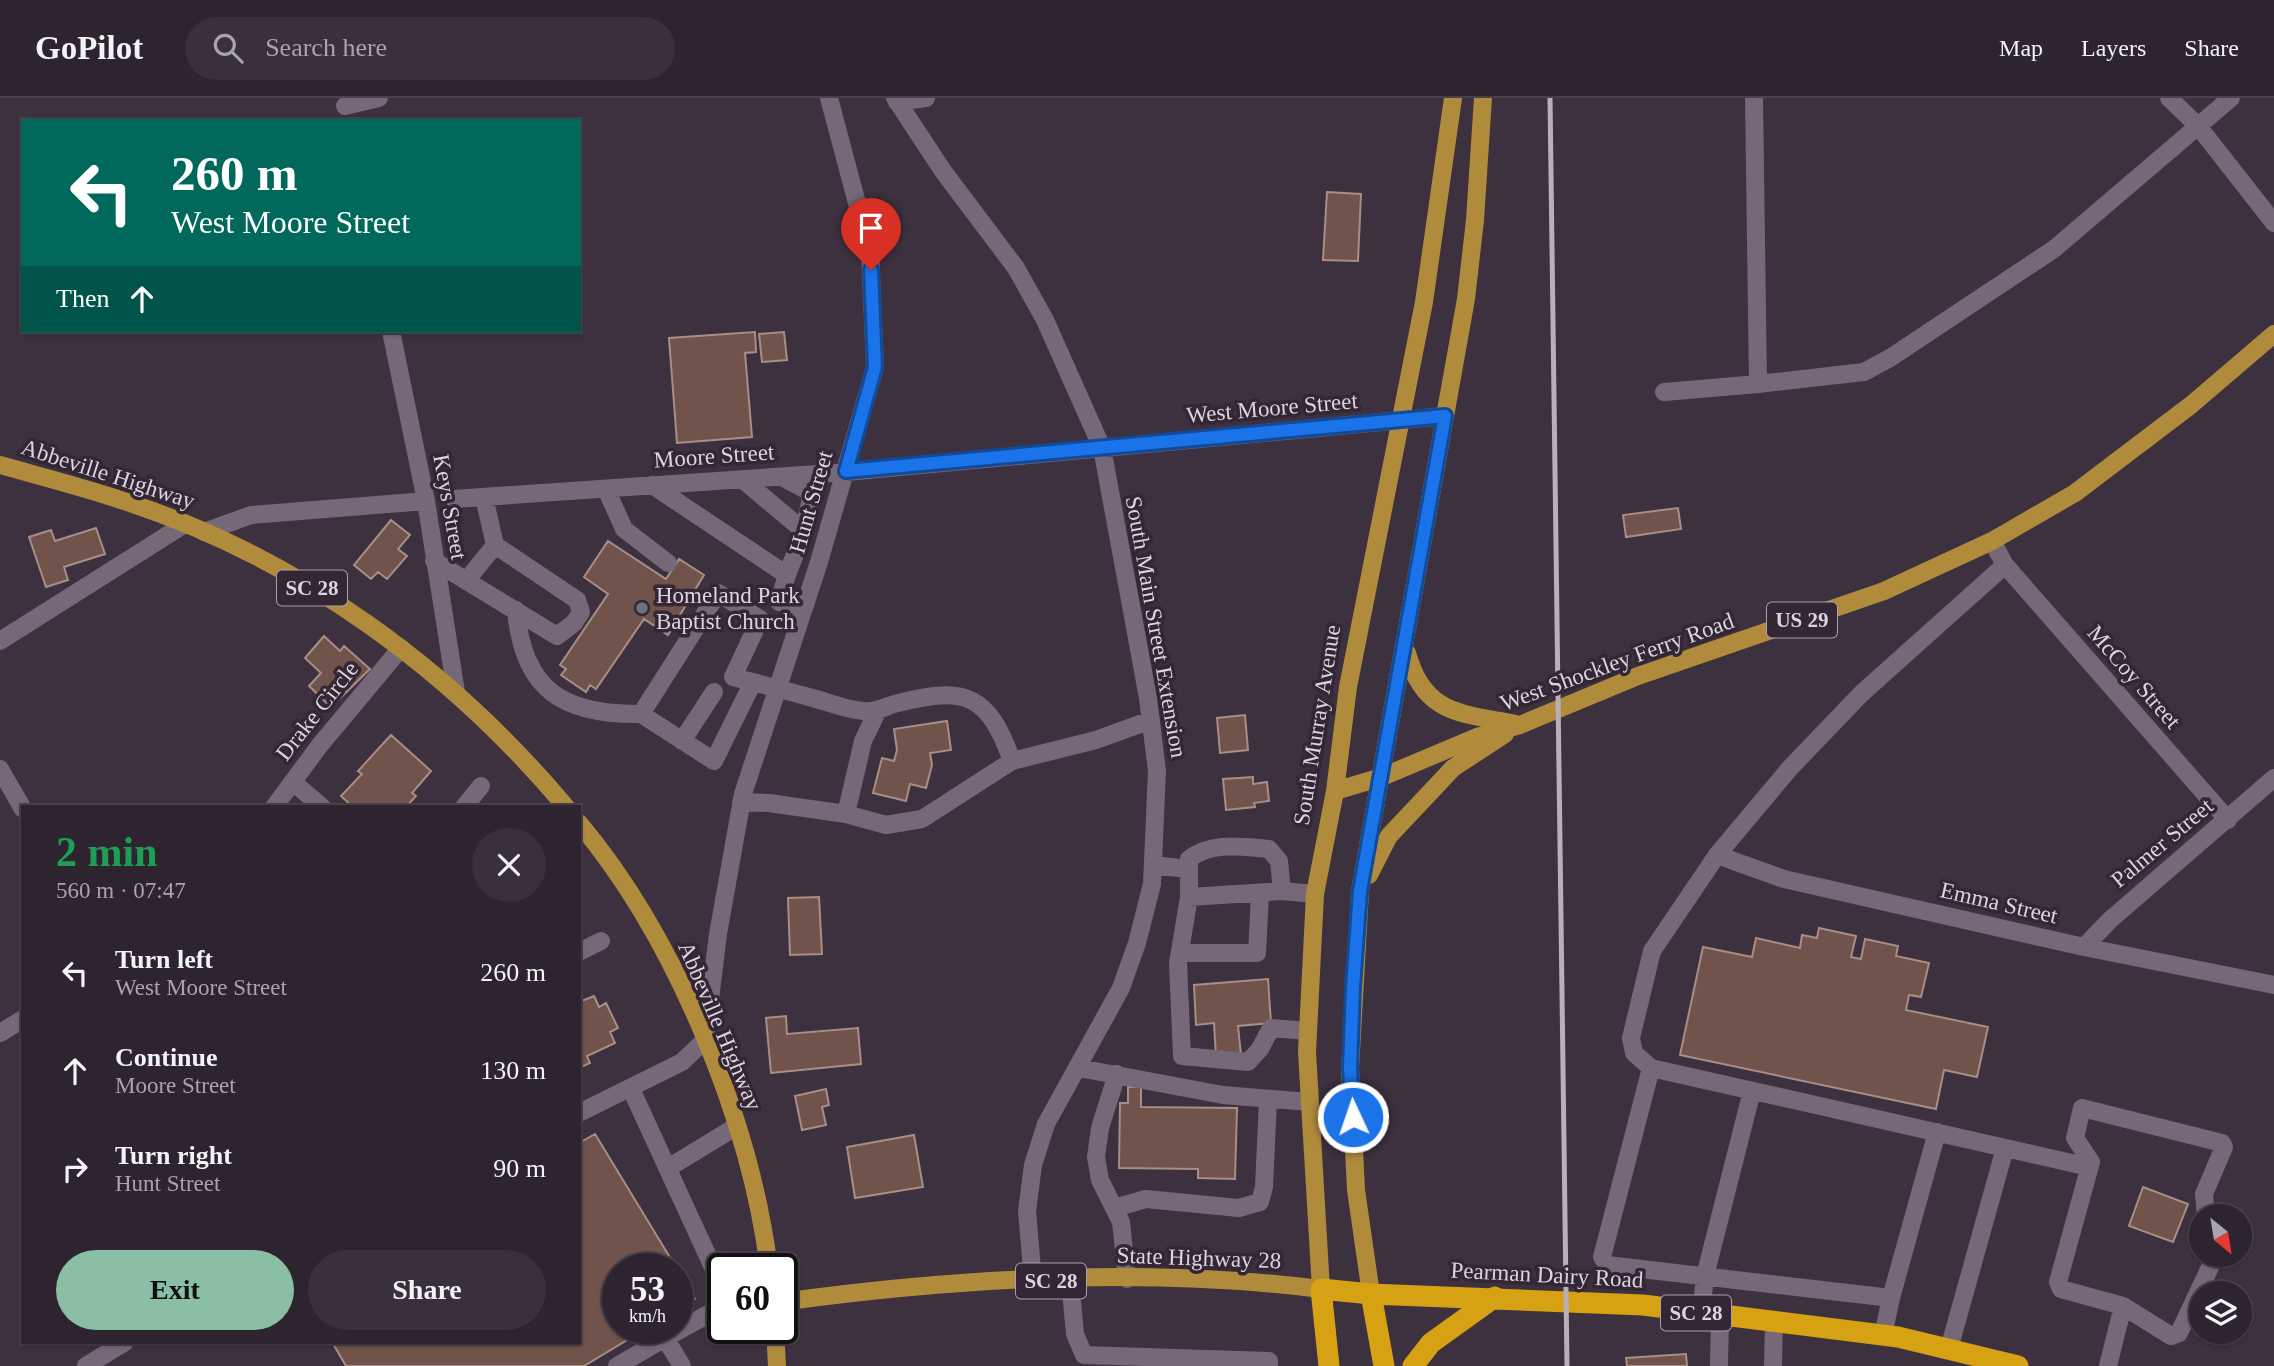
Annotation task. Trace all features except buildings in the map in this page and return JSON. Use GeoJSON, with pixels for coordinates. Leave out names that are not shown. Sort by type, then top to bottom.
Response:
{"type":"FeatureCollection","features":[{"type":"Feature","properties":{"kind":"highway","name":"Pearman Dairy Road"},"geometry":{"type":"LineString","coordinates":[[1321,1289],[1371,1294],[1643,1305],[1883,1335],[2018,1366]]}},
{"type":"Feature","properties":{"kind":"highway","name":"South Murray Avenue"},"geometry":{"type":"LineString","coordinates":[[1321,1289],[1329,1366]]}},
{"type":"Feature","properties":{"kind":"highway","name":"US 29"},"geometry":{"type":"LineString","coordinates":[[1371,1294],[1384,1366]]}},
{"type":"Feature","properties":{"kind":"highway"},"geometry":{"type":"LineString","coordinates":[[1413,1366],[1431,1343],[1495,1297]]}},
{"type":"Feature","properties":{"kind":"main road","name":"South Murray Avenue"},"geometry":{"type":"LineString","coordinates":[[1321,1289],[1309,1102],[1308,1031],[1315,894],[1335,791],[1348,687],[1424,302],[1453,98]]}},
{"type":"Feature","properties":{"kind":"main road"},"geometry":{"type":"LineString","coordinates":[[1360,891],[1466,299],[1475,220],[1483,98]]}},
{"type":"Feature","properties":{"kind":"main road","name":"West Shockley Ferry Road"},"geometry":{"type":"LineString","coordinates":[[1335,791],[1382,778],[1477,737],[1520,725],[1638,677],[1884,591],[1992,541],[2074,493],[2191,405],[2274,334]]}},
{"type":"Feature","properties":{"kind":"main road","name":"Abbeville Highway"},"geometry":{"type":"LineString","coordinates":[[0,465],[128,502],[204,532],[274,565],[348,610],[456,692],[497,730],[564,805]]}},
{"type":"Feature","properties":{"kind":"main road"},"geometry":{"type":"LineString","coordinates":[[1405,648],[1413,675],[1429,699],[1466,715],[1520,725]]}},
{"type":"Feature","properties":{"kind":"main road","name":"US 29"},"geometry":{"type":"LineString","coordinates":[[1371,1294],[1356,1190],[1350,1068],[1360,891],[1389,836],[1453,768],[1520,725]]}},
{"type":"Feature","properties":{"kind":"main road","name":"Abbeville Highway"},"geometry":{"type":"LineString","coordinates":[[581,826],[646,922],[705,1040],[737,1126],[751,1175],[766,1253]]}},
{"type":"Feature","properties":{"kind":"main road","name":"State Highway 28"},"geometry":{"type":"LineString","coordinates":[[798,1300],[840,1294],[1070,1280],[1214,1279],[1321,1289]]}},
{"type":"Feature","properties":{"kind":"main road"},"geometry":{"type":"LineString","coordinates":[[776,1344],[777,1366]]}},
{"type":"Feature","properties":{"kind":"street"},"geometry":{"type":"LineString","coordinates":[[345,108],[379,98]]}},
{"type":"Feature","properties":{"kind":"street","name":"Hunt Street"},"geometry":{"type":"LineString","coordinates":[[705,1040],[718,934],[741,802],[776,688],[805,606],[875,367],[870,252],[829,98]]}},
{"type":"Feature","properties":{"kind":"street"},"geometry":{"type":"LineString","coordinates":[[896,100],[926,98]]}},
{"type":"Feature","properties":{"kind":"street"},"geometry":{"type":"LineString","coordinates":[[1754,98],[1758,384]]}},
{"type":"Feature","properties":{"kind":"street"},"geometry":{"type":"LineString","coordinates":[[2169,98],[2198,126],[2274,223]]}},
{"type":"Feature","properties":{"kind":"street"},"geometry":{"type":"LineString","coordinates":[[1664,392],[1864,372],[1890,358],[2054,249],[2231,98]]}},
{"type":"Feature","properties":{"kind":"street","name":"South Main Street Extension"},"geometry":{"type":"LineString","coordinates":[[896,100],[943,171],[1016,268],[1045,320],[1102,448],[1151,720],[1157,771],[1153,865],[1137,943],[1125,977],[1079,1068],[1046,1124],[1033,1165],[1027,1211],[1033,1281]]}},
{"type":"Feature","properties":{"kind":"street","name":"Keys Street"},"geometry":{"type":"LineString","coordinates":[[391,333],[426,501],[456,692]]}},
{"type":"Feature","properties":{"kind":"street","name":"West Moore Street"},"geometry":{"type":"LineString","coordinates":[[1102,448],[1445,416]]}},
{"type":"Feature","properties":{"kind":"street","name":"Moore Street"},"geometry":{"type":"LineString","coordinates":[[454,499],[846,471],[1102,448]]}},
{"type":"Feature","properties":{"kind":"street"},"geometry":{"type":"LineString","coordinates":[[780,476],[812,493],[804,531],[779,602],[805,606]]}},
{"type":"Feature","properties":{"kind":"street"},"geometry":{"type":"LineString","coordinates":[[742,479],[804,531]]}},
{"type":"Feature","properties":{"kind":"street"},"geometry":{"type":"LineString","coordinates":[[652,485],[787,575]]}},
{"type":"Feature","properties":{"kind":"street"},"geometry":{"type":"LineString","coordinates":[[606,489],[624,529],[668,563]]}},
{"type":"Feature","properties":{"kind":"street"},"geometry":{"type":"LineString","coordinates":[[434,561],[557,636],[574,623],[581,612],[577,600],[495,545],[484,497]]}},
{"type":"Feature","properties":{"kind":"street"},"geometry":{"type":"LineString","coordinates":[[204,532],[251,516],[426,501]]}},
{"type":"Feature","properties":{"kind":"street"},"geometry":{"type":"LineString","coordinates":[[0,641],[185,524]]}},
{"type":"Feature","properties":{"kind":"street"},"geometry":{"type":"LineString","coordinates":[[1992,541],[2005,565],[1862,693],[1790,768],[1717,855],[1652,951],[1631,1038],[1634,1053],[1651,1068],[2089,1167]]}},
{"type":"Feature","properties":{"kind":"street"},"geometry":{"type":"LineString","coordinates":[[467,580],[495,545]]}},
{"type":"Feature","properties":{"kind":"street","name":"McCoy Street"},"geometry":{"type":"LineString","coordinates":[[2005,565],[2228,820]]}},
{"type":"Feature","properties":{"kind":"street"},"geometry":{"type":"LineString","coordinates":[[641,714],[718,593],[760,619],[733,677],[860,711],[877,712],[895,704],[945,694],[967,696],[984,708],[1001,731],[1012,761]]}},
{"type":"Feature","properties":{"kind":"street"},"geometry":{"type":"LineString","coordinates":[[516,610],[518,636],[535,677],[556,699],[583,710],[607,715],[641,714],[714,761],[753,682]]}},
{"type":"Feature","properties":{"kind":"street","name":"Drake Circle"},"geometry":{"type":"LineString","coordinates":[[276,805],[364,689],[401,648]]}},
{"type":"Feature","properties":{"kind":"street"},"geometry":{"type":"LineString","coordinates":[[681,741],[714,692]]}},
{"type":"Feature","properties":{"kind":"street"},"geometry":{"type":"LineString","coordinates":[[846,814],[863,741],[877,712]]}},
{"type":"Feature","properties":{"kind":"street"},"geometry":{"type":"LineString","coordinates":[[741,802],[769,803],[846,814],[886,825],[922,819],[1012,761],[1096,740],[1151,720]]}},
{"type":"Feature","properties":{"kind":"street"},"geometry":{"type":"LineString","coordinates":[[0,769],[21,806]]}},
{"type":"Feature","properties":{"kind":"street","name":"Palmer Street"},"geometry":{"type":"LineString","coordinates":[[2084,947],[2110,919],[2274,778]]}},
{"type":"Feature","properties":{"kind":"street"},"geometry":{"type":"LineString","coordinates":[[293,782],[320,805]]}},
{"type":"Feature","properties":{"kind":"street"},"geometry":{"type":"LineString","coordinates":[[466,805],[481,786]]}},
{"type":"Feature","properties":{"kind":"street"},"geometry":{"type":"LineString","coordinates":[[1282,891],[1279,861],[1269,849],[1228,846],[1201,849],[1189,859],[1189,897],[1180,953],[1182,1056],[1248,1062],[1260,1049],[1271,1028],[1308,1031]]}},
{"type":"Feature","properties":{"kind":"street","name":"Emma Street"},"geometry":{"type":"LineString","coordinates":[[1717,855],[1784,879],[2084,947],[2274,985]]}},
{"type":"Feature","properties":{"kind":"street"},"geometry":{"type":"LineString","coordinates":[[1153,865],[1188,869]]}},
{"type":"Feature","properties":{"kind":"street"},"geometry":{"type":"LineString","coordinates":[[1189,897],[1282,891],[1315,894]]}},
{"type":"Feature","properties":{"kind":"street"},"geometry":{"type":"LineString","coordinates":[[1180,953],[1257,953],[1259,893]]}},
{"type":"Feature","properties":{"kind":"street"},"geometry":{"type":"LineString","coordinates":[[581,950],[601,942]]}},
{"type":"Feature","properties":{"kind":"street"},"geometry":{"type":"LineString","coordinates":[[0,1032],[21,1020]]}},
{"type":"Feature","properties":{"kind":"street"},"geometry":{"type":"LineString","coordinates":[[581,1112],[682,1062],[705,1040]]}},
{"type":"Feature","properties":{"kind":"street"},"geometry":{"type":"LineString","coordinates":[[1079,1068],[1189,1089],[1309,1102]]}},
{"type":"Feature","properties":{"kind":"street"},"geometry":{"type":"LineString","coordinates":[[1651,1068],[1602,1257],[1607,1265],[1891,1298]]}},
{"type":"Feature","properties":{"kind":"street"},"geometry":{"type":"LineString","coordinates":[[1116,1074],[1100,1128],[1096,1157],[1100,1180],[1121,1222],[1128,1279]]}},
{"type":"Feature","properties":{"kind":"street"},"geometry":{"type":"LineString","coordinates":[[631,1089],[707,1254]]}},
{"type":"Feature","properties":{"kind":"street"},"geometry":{"type":"LineString","coordinates":[[1719,1366],[1705,1276],[1752,1091]]}},
{"type":"Feature","properties":{"kind":"street"},"geometry":{"type":"LineString","coordinates":[[1114,1208],[1146,1199],[1239,1208],[1259,1202],[1264,1187],[1268,1099]]}},
{"type":"Feature","properties":{"kind":"street"},"geometry":{"type":"LineString","coordinates":[[2205,1204],[2204,1194],[2224,1147],[2222,1143],[2085,1106],[2075,1138],[2091,1162],[2057,1282],[2061,1289],[2123,1306],[2171,1336],[2179,1333],[2210,1267]]}},
{"type":"Feature","properties":{"kind":"street"},"geometry":{"type":"LineString","coordinates":[[668,1168],[737,1126]]}},
{"type":"Feature","properties":{"kind":"street"},"geometry":{"type":"LineString","coordinates":[[1883,1335],[1937,1132]]}},
{"type":"Feature","properties":{"kind":"street"},"geometry":{"type":"LineString","coordinates":[[1949,1349],[2005,1148]]}},
{"type":"Feature","properties":{"kind":"street"},"geometry":{"type":"LineString","coordinates":[[1070,1280],[1075,1334],[1084,1354],[1269,1361],[1269,1366]]}},
{"type":"Feature","properties":{"kind":"street"},"geometry":{"type":"LineString","coordinates":[[2108,1366],[2123,1306]]}},
{"type":"Feature","properties":{"kind":"street"},"geometry":{"type":"LineString","coordinates":[[1773,1366],[1774,1323]]}},
{"type":"Feature","properties":{"kind":"street"},"geometry":{"type":"LineString","coordinates":[[86,1366],[122,1344]]}},
{"type":"Feature","properties":{"kind":"street"},"geometry":{"type":"LineString","coordinates":[[617,1366],[655,1344]]}},
{"type":"Feature","properties":{"kind":"street"},"geometry":{"type":"LineString","coordinates":[[669,1344],[682,1366]]}},
{"type":"Feature","properties":{"kind":"railway"},"geometry":{"type":"LineString","coordinates":[[1550,98],[1567,1366]]}},
{"type":"Feature","properties":{"kind":"place","name":"Homeland Park Baptist Church"},"geometry":{"type":"Point","coordinates":[642,608]}},
{"type":"Feature","properties":{"kind":"route"},"geometry":{"type":"LineString","coordinates":[[871,270],[875,367],[846,471],[1445,416],[1360,891],[1350,1068],[1353,1117]]}}]}
